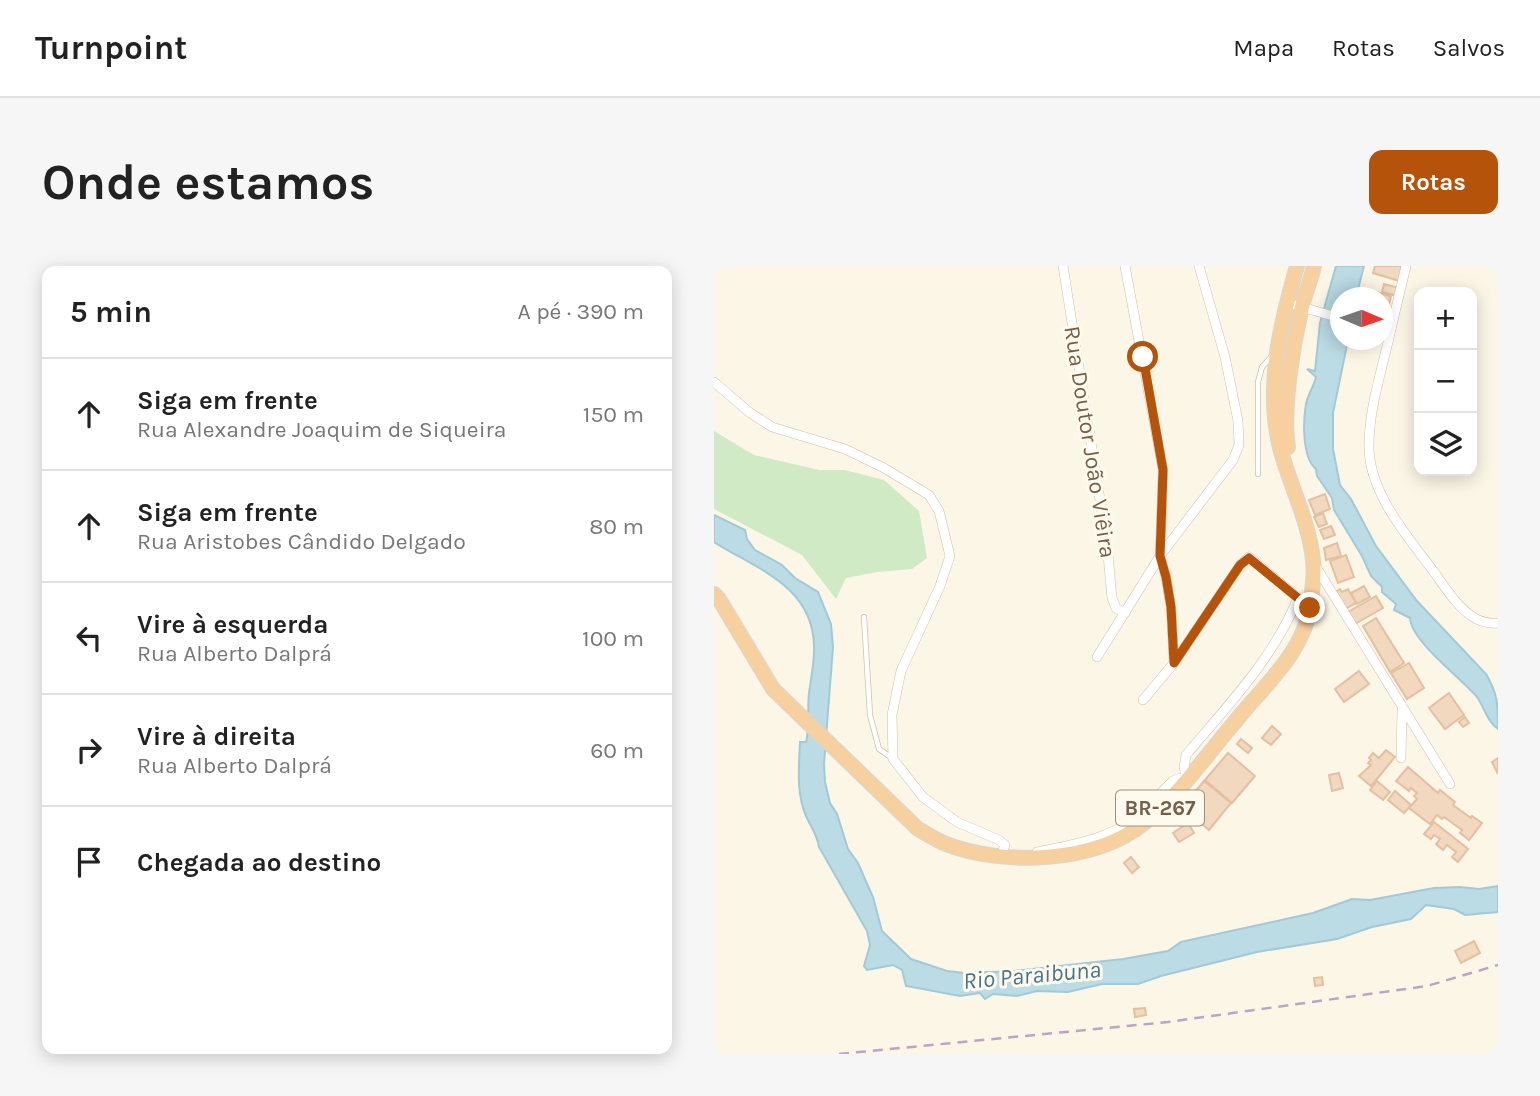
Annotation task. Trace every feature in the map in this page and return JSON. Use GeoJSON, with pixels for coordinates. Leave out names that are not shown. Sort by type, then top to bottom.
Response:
{"type":"FeatureCollection","features":[{"type":"Feature","properties":{"kind":"highway","name":"BR-267"},"geometry":{"type":"LineString","coordinates":[[1293,269],[1295,306],[1287,443],[1297,497]]}},
{"type":"Feature","properties":{"kind":"highway","name":"BR-267"},"geometry":{"type":"LineString","coordinates":[[714,594],[760,670],[789,705],[918,829],[945,844],[1006,857],[1060,856],[1124,837],[1187,779],[1297,645],[1314,562],[1307,530],[1280,448],[1274,382],[1278,350],[1295,306],[1312,273]]}},
{"type":"Feature","properties":{"kind":"street","name":"Rua Doutor João Viêira"},"geometry":{"type":"LineString","coordinates":[[1063,266],[1107,544],[1112,598],[1116,607],[1125,613]]}},
{"type":"Feature","properties":{"kind":"street"},"geometry":{"type":"LineString","coordinates":[[1125,266],[1163,470],[1160,556],[1171,607],[1174,663]]}},
{"type":"Feature","properties":{"kind":"street"},"geometry":{"type":"LineString","coordinates":[[1097,657],[1160,556],[1233,460],[1239,445],[1238,421],[1225,357],[1199,266]]}},
{"type":"Feature","properties":{"kind":"street"},"geometry":{"type":"LineString","coordinates":[[1393,308],[1406,266]]}},
{"type":"Feature","properties":{"kind":"street"},"geometry":{"type":"LineString","coordinates":[[1293,269],[1312,273]]}},
{"type":"Feature","properties":{"kind":"street"},"geometry":{"type":"LineString","coordinates":[[1295,306],[1330,315]]}},
{"type":"Feature","properties":{"kind":"street"},"geometry":{"type":"LineString","coordinates":[[1383,350],[1368,447],[1377,484],[1394,517],[1449,592],[1471,616],[1487,624],[1498,623]]}},
{"type":"Feature","properties":{"kind":"street"},"geometry":{"type":"LineString","coordinates":[[714,382],[748,412],[772,427],[845,449],[884,468],[929,495],[939,511],[950,556],[940,586],[901,671],[892,715],[893,759],[923,797],[957,822],[999,839],[1005,845],[1006,857]]}},
{"type":"Feature","properties":{"kind":"street"},"geometry":{"type":"LineString","coordinates":[[1143,700],[1174,663],[1240,565],[1249,558],[1304,603]]}},
{"type":"Feature","properties":{"kind":"street"},"geometry":{"type":"LineString","coordinates":[[1314,562],[1450,784]]}},
{"type":"Feature","properties":{"kind":"street"},"geometry":{"type":"LineString","coordinates":[[1401,758],[1402,708]]}},
{"type":"Feature","properties":{"kind":"lane"},"geometry":{"type":"LineString","coordinates":[[1258,474],[1258,382],[1262,367],[1278,350]]}},
{"type":"Feature","properties":{"kind":"lane"},"geometry":{"type":"LineString","coordinates":[[864,617],[870,715],[879,749],[893,759]]}},
{"type":"Feature","properties":{"kind":"green space"},"geometry":{"type":"Polygon","coordinates":[[[714,431],[754,455],[819,470],[845,470],[884,480],[919,511],[927,558],[912,569],[846,578],[836,599],[802,555],[714,509],[714,431]]]}},
{"type":"Feature","properties":{"kind":"water"},"geometry":{"type":"Polygon","coordinates":[[[1336,266],[1364,266],[1359,287],[1330,287],[1336,266]]]}},
{"type":"Feature","properties":{"kind":"water"},"geometry":{"type":"Polygon","coordinates":[[[1330,287],[1330,350],[1346,350],[1333,413],[1333,449],[1340,485],[1351,499],[1376,546],[1417,601],[1486,674],[1496,700],[1498,729],[1477,697],[1427,648],[1410,618],[1394,610],[1396,604],[1382,592],[1382,587],[1371,576],[1334,510],[1332,498],[1311,464],[1306,448],[1305,411],[1316,377],[1307,369],[1315,371],[1320,323],[1330,287]]]}},
{"type":"Feature","properties":{"kind":"water","name":"Rio Paraibuna"},"geometry":{"type":"Polygon","coordinates":[[[714,515],[745,530],[747,539],[755,550],[782,565],[795,578],[818,592],[831,624],[833,647],[824,764],[830,803],[837,814],[848,849],[858,863],[873,897],[882,931],[911,959],[947,971],[965,973],[1014,971],[1123,959],[1168,951],[1181,942],[1313,913],[1352,899],[1370,900],[1434,888],[1479,889],[1498,886],[1498,912],[1465,915],[1454,909],[1426,905],[1411,919],[1372,927],[1337,939],[1257,952],[1138,984],[1102,984],[1068,992],[1037,991],[1017,996],[993,994],[985,999],[980,993],[960,996],[906,986],[902,970],[893,965],[867,970],[864,966],[870,945],[867,931],[819,847],[801,798],[800,742],[806,742],[807,736],[808,699],[814,657],[811,624],[793,593],[779,581],[714,542],[714,515]]]}},
{"type":"Feature","properties":{"kind":"building"},"geometry":{"type":"Polygon","coordinates":[[[1375,266],[1404,266],[1399,281],[1373,273],[1375,266]]]}},
{"type":"Feature","properties":{"kind":"building"},"geometry":{"type":"Polygon","coordinates":[[[1384,284],[1399,288],[1397,296],[1393,295],[1393,287],[1383,287],[1384,284]]]}},
{"type":"Feature","properties":{"kind":"building"},"geometry":{"type":"Polygon","coordinates":[[[1325,494],[1330,509],[1315,515],[1309,500],[1325,494]]]}},
{"type":"Feature","properties":{"kind":"building"},"geometry":{"type":"Polygon","coordinates":[[[1323,513],[1327,524],[1319,527],[1314,517],[1323,513]]]}},
{"type":"Feature","properties":{"kind":"building"},"geometry":{"type":"Polygon","coordinates":[[[1331,526],[1335,535],[1324,539],[1320,530],[1331,526]]]}},
{"type":"Feature","properties":{"kind":"building"},"geometry":{"type":"Polygon","coordinates":[[[1337,543],[1341,556],[1326,560],[1324,548],[1337,543]]]}},
{"type":"Feature","properties":{"kind":"building"},"geometry":{"type":"Polygon","coordinates":[[[1346,555],[1354,577],[1338,583],[1330,561],[1346,555]]]}},
{"type":"Feature","properties":{"kind":"building"},"geometry":{"type":"Polygon","coordinates":[[[1364,586],[1370,597],[1357,604],[1351,593],[1364,586]]]}},
{"type":"Feature","properties":{"kind":"building"},"geometry":{"type":"Polygon","coordinates":[[[1340,589],[1342,592],[1348,589],[1356,603],[1345,609],[1335,592],[1340,589]]]}},
{"type":"Feature","properties":{"kind":"building"},"geometry":{"type":"Polygon","coordinates":[[[1376,596],[1383,608],[1355,624],[1348,612],[1376,596]]]}},
{"type":"Feature","properties":{"kind":"building"},"geometry":{"type":"Polygon","coordinates":[[[1376,618],[1404,663],[1390,672],[1363,626],[1376,618]]]}},
{"type":"Feature","properties":{"kind":"building"},"geometry":{"type":"Polygon","coordinates":[[[1409,663],[1424,688],[1407,699],[1391,673],[1409,663]]]}},
{"type":"Feature","properties":{"kind":"building"},"geometry":{"type":"Polygon","coordinates":[[[1359,671],[1369,684],[1344,702],[1335,689],[1359,671]]]}},
{"type":"Feature","properties":{"kind":"building"},"geometry":{"type":"Polygon","coordinates":[[[1449,693],[1464,715],[1445,729],[1429,708],[1449,693]]]}},
{"type":"Feature","properties":{"kind":"building"},"geometry":{"type":"Polygon","coordinates":[[[1465,717],[1469,723],[1463,727],[1459,722],[1465,717]]]}},
{"type":"Feature","properties":{"kind":"building"},"geometry":{"type":"Polygon","coordinates":[[[1272,726],[1281,734],[1271,745],[1262,738],[1272,726]]]}},
{"type":"Feature","properties":{"kind":"building"},"geometry":{"type":"Polygon","coordinates":[[[1241,739],[1252,748],[1248,753],[1237,744],[1241,739]]]}},
{"type":"Feature","properties":{"kind":"building"},"geometry":{"type":"Polygon","coordinates":[[[1386,750],[1395,757],[1371,786],[1359,776],[1371,765],[1368,763],[1373,753],[1379,758],[1386,750]]]}},
{"type":"Feature","properties":{"kind":"building"},"geometry":{"type":"Polygon","coordinates":[[[1228,753],[1255,776],[1232,803],[1205,780],[1228,753]]]}},
{"type":"Feature","properties":{"kind":"building"},"geometry":{"type":"Polygon","coordinates":[[[1498,758],[1498,774],[1492,762],[1498,758]]]}},
{"type":"Feature","properties":{"kind":"building"},"geometry":{"type":"Polygon","coordinates":[[[1408,767],[1438,793],[1440,790],[1455,802],[1453,805],[1482,823],[1469,840],[1460,833],[1462,830],[1444,817],[1442,819],[1437,815],[1430,824],[1409,808],[1417,799],[1414,796],[1417,793],[1411,788],[1409,791],[1396,781],[1408,767]]]}},
{"type":"Feature","properties":{"kind":"building"},"geometry":{"type":"Polygon","coordinates":[[[1339,773],[1343,788],[1332,791],[1329,775],[1339,773]]]}},
{"type":"Feature","properties":{"kind":"building"},"geometry":{"type":"Polygon","coordinates":[[[1204,781],[1231,803],[1209,830],[1182,807],[1204,781]]]}},
{"type":"Feature","properties":{"kind":"building"},"geometry":{"type":"Polygon","coordinates":[[[1377,781],[1390,792],[1383,800],[1370,790],[1377,781]]]}},
{"type":"Feature","properties":{"kind":"building"},"geometry":{"type":"Polygon","coordinates":[[[1395,791],[1411,805],[1404,813],[1388,800],[1395,791]]]}},
{"type":"Feature","properties":{"kind":"building"},"geometry":{"type":"Polygon","coordinates":[[[1434,822],[1468,849],[1458,862],[1452,857],[1456,852],[1447,845],[1443,850],[1436,844],[1440,839],[1434,835],[1431,839],[1424,834],[1434,822]]]}},
{"type":"Feature","properties":{"kind":"building"},"geometry":{"type":"Polygon","coordinates":[[[1188,823],[1194,833],[1179,842],[1173,833],[1188,823]]]}},
{"type":"Feature","properties":{"kind":"building"},"geometry":{"type":"Polygon","coordinates":[[[1131,857],[1139,867],[1132,873],[1124,863],[1131,857]]]}},
{"type":"Feature","properties":{"kind":"building"},"geometry":{"type":"Polygon","coordinates":[[[1474,941],[1480,953],[1461,963],[1455,951],[1474,941]]]}},
{"type":"Feature","properties":{"kind":"building"},"geometry":{"type":"Polygon","coordinates":[[[1322,977],[1323,985],[1315,986],[1314,978],[1322,977]]]}},
{"type":"Feature","properties":{"kind":"building"},"geometry":{"type":"Polygon","coordinates":[[[1145,1008],[1146,1015],[1135,1017],[1134,1009],[1145,1008]]]}},
{"type":"Feature","properties":{"kind":"railway"},"geometry":{"type":"LineString","coordinates":[[839,1054],[1168,1022],[1427,986],[1498,965]]}},
{"type":"Feature","properties":{"kind":"route"},"geometry":{"type":"LineString","coordinates":[[1143,357],[1163,470],[1160,556],[1171,607],[1174,663],[1240,565],[1249,558],[1310,608]]}}]}
